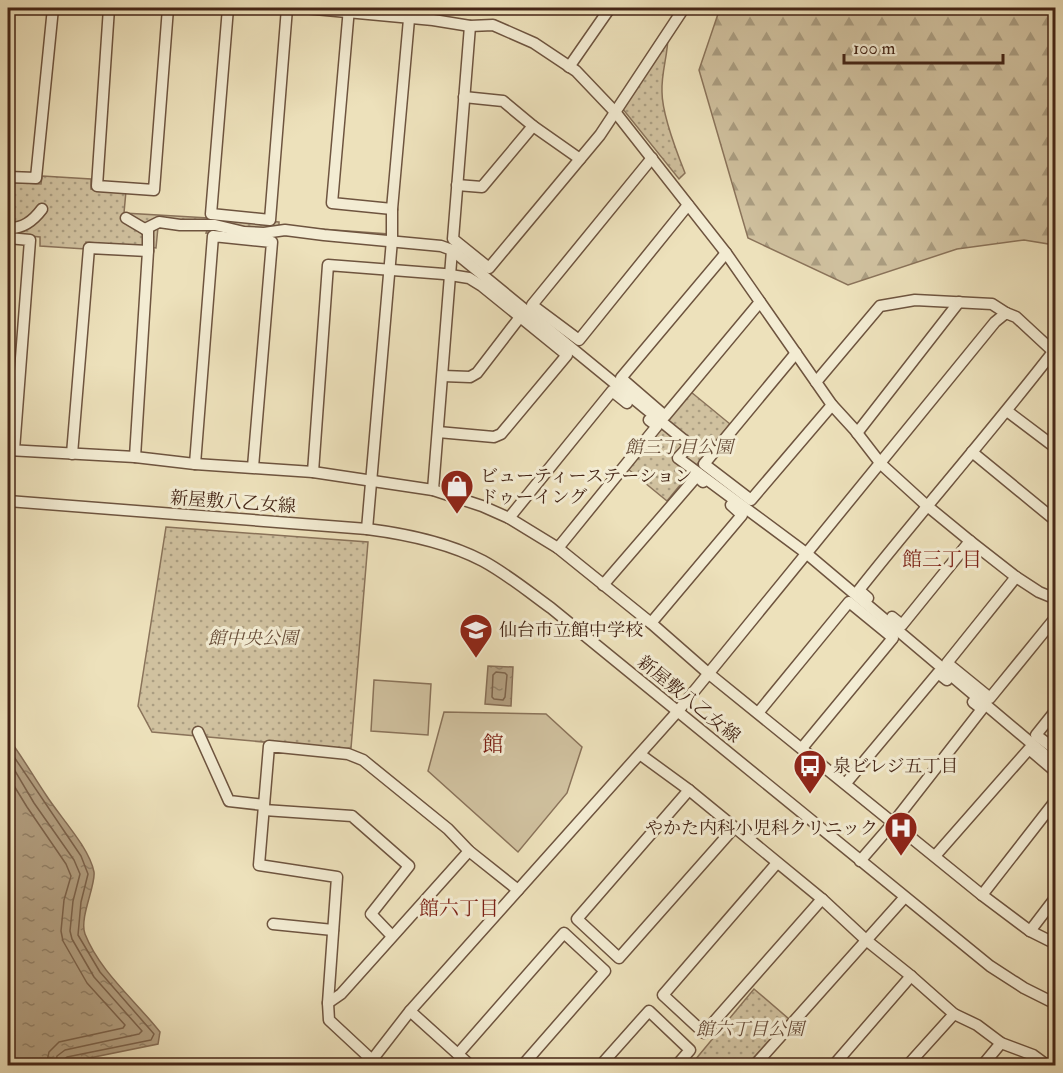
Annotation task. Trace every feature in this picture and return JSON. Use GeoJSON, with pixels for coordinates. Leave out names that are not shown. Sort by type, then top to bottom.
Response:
{"type":"FeatureCollection","features":[{"type":"Feature","properties":{"kind":"street"},"geometry":{"type":"LineString","coordinates":[[8,177],[36,178],[53,8]]}},
{"type":"Feature","properties":{"kind":"street"},"geometry":{"type":"LineString","coordinates":[[109,8],[97,186],[154,190],[168,8]]}},
{"type":"Feature","properties":{"kind":"street"},"geometry":{"type":"LineString","coordinates":[[228,8],[212,214],[270,220],[287,8]]}},
{"type":"Feature","properties":{"kind":"street"},"geometry":{"type":"LineString","coordinates":[[304,8],[409,13],[470,26],[493,25],[548,51],[576,71],[616,113],[726,253],[832,405],[857,432],[881,464],[969,541],[1016,577],[1039,592],[1056,599]]}},
{"type":"Feature","properties":{"kind":"street"},"geometry":{"type":"LineString","coordinates":[[569,67],[607,8]]}},
{"type":"Feature","properties":{"kind":"street"},"geometry":{"type":"LineString","coordinates":[[470,26],[453,238],[489,268],[616,113],[684,8]]}},
{"type":"Feature","properties":{"kind":"street"},"geometry":{"type":"LineString","coordinates":[[349,9],[332,203],[392,209]]}},
{"type":"Feature","properties":{"kind":"street"},"geometry":{"type":"LineString","coordinates":[[367,529],[390,271],[392,209],[409,13]]}},
{"type":"Feature","properties":{"kind":"street"},"geometry":{"type":"LineString","coordinates":[[464,97],[503,101],[533,126],[580,159]]}},
{"type":"Feature","properties":{"kind":"street"},"geometry":{"type":"LineString","coordinates":[[458,185],[482,187],[533,126]]}},
{"type":"Feature","properties":{"kind":"street"},"geometry":{"type":"LineString","coordinates":[[652,158],[532,305],[579,340],[688,205]]}},
{"type":"Feature","properties":{"kind":"street"},"geometry":{"type":"LineString","coordinates":[[8,228],[26,225],[36,218],[42,209]]}},
{"type":"Feature","properties":{"kind":"street"},"geometry":{"type":"LineString","coordinates":[[126,218],[148,231],[135,458]]}},
{"type":"Feature","properties":{"kind":"street"},"geometry":{"type":"LineString","coordinates":[[145,229],[159,222],[180,225],[215,225],[244,232],[264,233],[285,230],[392,240],[441,246],[452,250],[690,445],[678,458],[806,553],[1056,764]]}},
{"type":"Feature","properties":{"kind":"street"},"geometry":{"type":"LineString","coordinates":[[195,464],[213,236],[272,242],[253,467]]}},
{"type":"Feature","properties":{"kind":"street"},"geometry":{"type":"LineString","coordinates":[[8,238],[30,240],[11,450],[313,472],[433,490],[510,518],[558,548],[982,895],[1029,931],[1056,944]]}},
{"type":"Feature","properties":{"kind":"street"},"geometry":{"type":"LineString","coordinates":[[72,454],[89,248],[148,252]]}},
{"type":"Feature","properties":{"kind":"street"},"geometry":{"type":"LineString","coordinates":[[433,490],[452,250]]}},
{"type":"Feature","properties":{"kind":"street"},"geometry":{"type":"LineString","coordinates":[[726,253],[621,378],[665,416],[759,302]]}},
{"type":"Feature","properties":{"kind":"street"},"geometry":{"type":"LineString","coordinates":[[313,472],[328,265],[469,278],[567,355],[501,434],[494,437],[438,432]]}},
{"type":"Feature","properties":{"kind":"street"},"geometry":{"type":"LineString","coordinates":[[816,382],[880,306],[915,300],[992,304],[1016,317],[1055,351],[926,505],[859,590],[902,625],[969,541]]}},
{"type":"Feature","properties":{"kind":"street"},"geometry":{"type":"LineString","coordinates":[[857,432],[959,302]]}},
{"type":"Feature","properties":{"kind":"street"},"geometry":{"type":"LineString","coordinates":[[518,890],[363,760],[348,754],[269,746],[259,865],[337,877],[328,1003],[329,1020],[375,1063],[410,1011],[641,755],[995,322],[1006,313]]}},
{"type":"Feature","properties":{"kind":"street"},"geometry":{"type":"LineString","coordinates":[[443,376],[470,377],[477,373],[520,317]]}},
{"type":"Feature","properties":{"kind":"street"},"geometry":{"type":"LineString","coordinates":[[796,353],[704,464],[751,500],[832,405]]}},
{"type":"Feature","properties":{"kind":"street"},"geometry":{"type":"LineString","coordinates":[[510,518],[612,391],[657,426],[558,548]]}},
{"type":"Feature","properties":{"kind":"street"},"geometry":{"type":"LineString","coordinates":[[1007,411],[1056,448]]}},
{"type":"Feature","properties":{"kind":"street"},"geometry":{"type":"LineString","coordinates":[[972,452],[1056,521]]}},
{"type":"Feature","properties":{"kind":"street"},"geometry":{"type":"LineString","coordinates":[[603,585],[696,476],[742,515],[651,623]]}},
{"type":"Feature","properties":{"kind":"street","name":"新屋敷八乙女線"},"geometry":{"type":"LineString","coordinates":[[8,501],[367,529],[424,539],[481,560],[513,579],[551,608],[990,966],[1024,988],[1056,1004]]}},
{"type":"Feature","properties":{"kind":"street"},"geometry":{"type":"LineString","coordinates":[[1016,577],[947,663],[990,698],[1056,617]]}},
{"type":"Feature","properties":{"kind":"street"},"geometry":{"type":"LineString","coordinates":[[758,713],[849,602],[893,638],[802,748]]}},
{"type":"Feature","properties":{"kind":"street"},"geometry":{"type":"LineString","coordinates":[[846,783],[938,673],[982,709],[893,823],[860,861]]}},
{"type":"Feature","properties":{"kind":"street"},"geometry":{"type":"LineString","coordinates":[[1056,710],[1036,735],[1056,750]]}},
{"type":"Feature","properties":{"kind":"street"},"geometry":{"type":"LineString","coordinates":[[198,732],[228,801],[264,808],[352,816],[409,866],[371,914],[392,936]]}},
{"type":"Feature","properties":{"kind":"street"},"geometry":{"type":"LineString","coordinates":[[935,856],[1029,749],[1056,772]]}},
{"type":"Feature","properties":{"kind":"street"},"geometry":{"type":"LineString","coordinates":[[641,755],[689,790],[822,900],[954,1014],[977,1025],[1001,1043],[1033,1055],[1048,1065]]}},
{"type":"Feature","properties":{"kind":"street"},"geometry":{"type":"LineString","coordinates":[[689,790],[577,919],[619,958],[734,828]]}},
{"type":"Feature","properties":{"kind":"street"},"geometry":{"type":"LineString","coordinates":[[982,895],[1056,800]]}},
{"type":"Feature","properties":{"kind":"street"},"geometry":{"type":"LineString","coordinates":[[328,1003],[341,994],[469,851]]}},
{"type":"Feature","properties":{"kind":"street"},"geometry":{"type":"LineString","coordinates":[[777,863],[663,995],[704,1033],[822,900]]}},
{"type":"Feature","properties":{"kind":"street"},"geometry":{"type":"LineString","coordinates":[[1029,931],[1056,897]]}},
{"type":"Feature","properties":{"kind":"street"},"geometry":{"type":"LineString","coordinates":[[754,1065],[904,898]]}},
{"type":"Feature","properties":{"kind":"street"},"geometry":{"type":"LineString","coordinates":[[273,924],[333,930]]}},
{"type":"Feature","properties":{"kind":"street"},"geometry":{"type":"LineString","coordinates":[[458,1054],[564,933],[605,971],[522,1065]]}},
{"type":"Feature","properties":{"kind":"street"},"geometry":{"type":"LineString","coordinates":[[833,1065],[911,976]]}},
{"type":"Feature","properties":{"kind":"street"},"geometry":{"type":"LineString","coordinates":[[410,1011],[471,1065]]}},
{"type":"Feature","properties":{"kind":"street"},"geometry":{"type":"LineString","coordinates":[[600,1065],[649,1011],[690,1050],[676,1065]]}},
{"type":"Feature","properties":{"kind":"street"},"geometry":{"type":"LineString","coordinates":[[907,1065],[954,1014]]}},
{"type":"Feature","properties":{"kind":"street"},"geometry":{"type":"LineString","coordinates":[[982,1065],[1001,1043]]}},
{"type":"Feature","properties":{"kind":"green space"},"geometry":{"type":"Polygon","coordinates":[[[720,8],[1055,8],[1055,245],[1024,240],[957,249],[848,285],[748,238],[699,70],[720,8]]]}},
{"type":"Feature","properties":{"kind":"green space"},"geometry":{"type":"Polygon","coordinates":[[[668,36],[662,92],[670,133],[685,173],[679,179],[622,108],[668,36]]]}},
{"type":"Feature","properties":{"kind":"green space"},"geometry":{"type":"Polygon","coordinates":[[[42,176],[91,179],[91,189],[126,191],[124,213],[279,222],[279,226],[389,234],[388,243],[276,235],[275,239],[206,233],[207,230],[158,227],[156,248],[86,242],[85,249],[40,246],[40,237],[8,234],[8,182],[41,184],[42,176]]]}},
{"type":"Feature","properties":{"kind":"green space","name":"館三丁目公園"},"geometry":{"type":"Polygon","coordinates":[[[691,392],[730,424],[667,501],[628,469],[691,392]]]}},
{"type":"Feature","properties":{"kind":"green space","name":"館中央公園"},"geometry":{"type":"Polygon","coordinates":[[[166,527],[368,542],[351,748],[152,732],[138,706],[166,527]]]}},
{"type":"Feature","properties":{"kind":"green space"},"geometry":{"type":"Polygon","coordinates":[[[374,680],[431,684],[428,735],[371,731],[374,680]]]}},
{"type":"Feature","properties":{"kind":"green space"},"geometry":{"type":"Polygon","coordinates":[[[444,712],[546,714],[582,747],[567,793],[518,852],[428,771],[444,712]]]}},
{"type":"Feature","properties":{"kind":"green space","name":"館六丁目公園"},"geometry":{"type":"Polygon","coordinates":[[[754,989],[789,1019],[747,1065],[690,1066],[754,989]]]}},
{"type":"Feature","properties":{"kind":"water"},"geometry":{"type":"Polygon","coordinates":[[[488,666],[513,667],[511,706],[485,704],[488,666]]]}},
{"type":"Feature","properties":{"kind":"water"},"geometry":{"type":"Polygon","coordinates":[[[8,738],[91,862],[94,878],[84,919],[85,934],[109,973],[160,1032],[158,1044],[55,1065],[8,1065],[8,738]]]}},
{"type":"Feature","properties":{"kind":"place","name":"ビューティーステーション ドゥーイング"},"geometry":{"type":"Point","coordinates":[457,515]}},
{"type":"Feature","properties":{"kind":"place","name":"仙台市立館中学校"},"geometry":{"type":"Point","coordinates":[476,659]}},
{"type":"Feature","properties":{"kind":"place","name":"泉ビレジ五丁目"},"geometry":{"type":"Point","coordinates":[810,795]}},
{"type":"Feature","properties":{"kind":"place","name":"やかた内科小児科クリニック"},"geometry":{"type":"Point","coordinates":[901,857]}},
{"type":"Feature","properties":{"kind":"district","name":"館三丁目"},"geometry":{"type":"Point","coordinates":[942,559]}},
{"type":"Feature","properties":{"kind":"district","name":"館"},"geometry":{"type":"Point","coordinates":[493,744]}},
{"type":"Feature","properties":{"kind":"district","name":"館六丁目"},"geometry":{"type":"Point","coordinates":[459,908]}}]}
